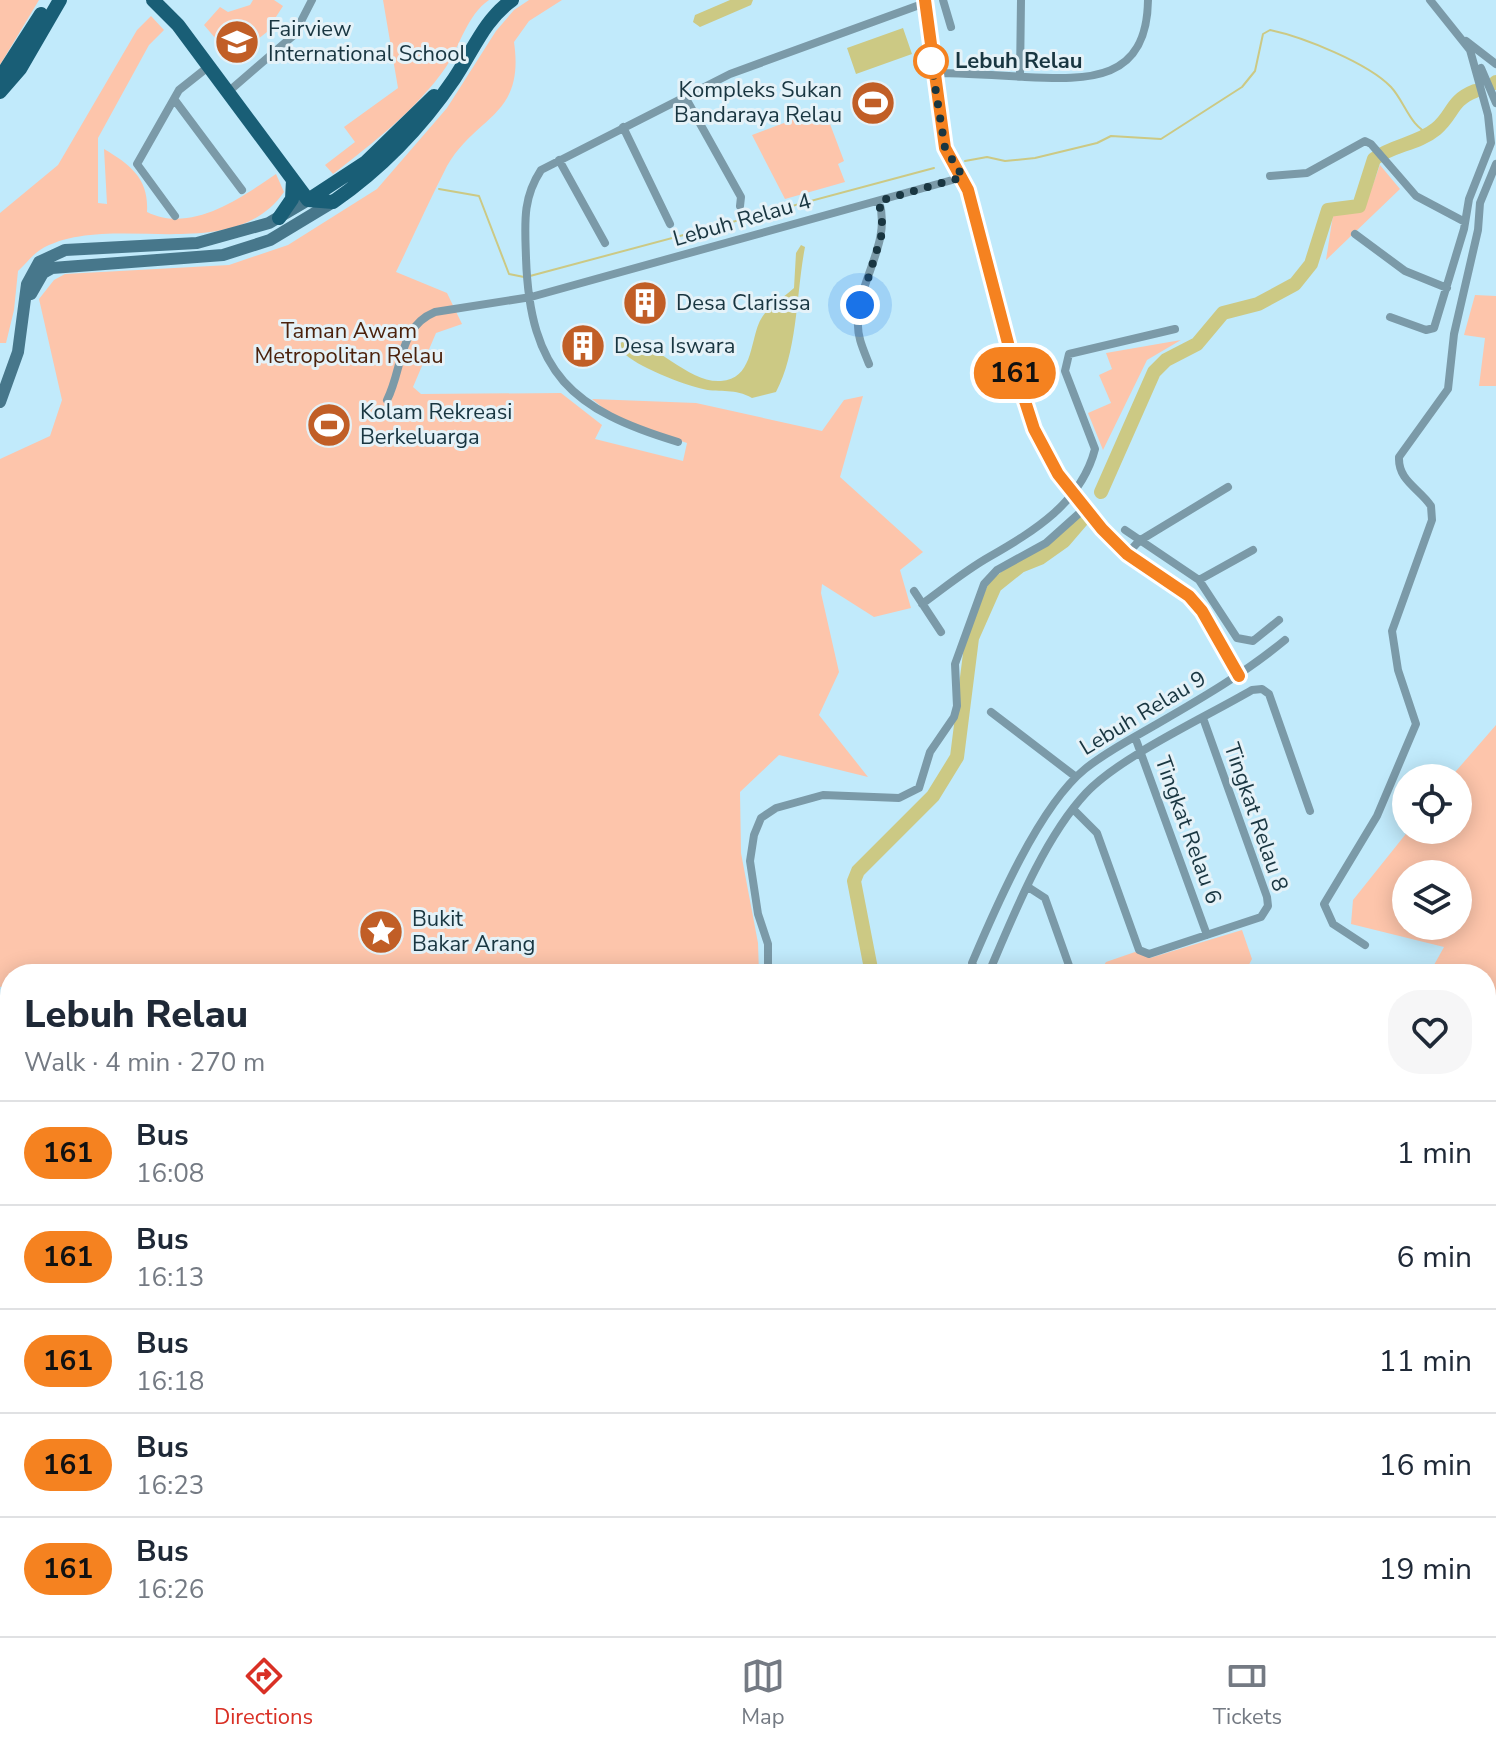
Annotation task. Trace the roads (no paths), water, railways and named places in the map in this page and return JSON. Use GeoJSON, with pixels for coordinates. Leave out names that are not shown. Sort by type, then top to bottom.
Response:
{"type":"FeatureCollection","features":[{"type":"Feature","properties":{"kind":"main road"},"geometry":{"type":"LineString","coordinates":[[0,78],[49,0]]}},
{"type":"Feature","properties":{"kind":"main road"},"geometry":{"type":"LineString","coordinates":[[0,92],[20,69],[60,0]]}},
{"type":"Feature","properties":{"kind":"main road"},"geometry":{"type":"LineString","coordinates":[[153,0],[228,92],[308,200],[308,213],[296,227]]}},
{"type":"Feature","properties":{"kind":"main road"},"geometry":{"type":"LineString","coordinates":[[26,304],[35,283],[52,268],[223,255],[270,240],[296,227],[375,173],[418,127],[453,81],[488,22],[512,0]]}},
{"type":"Feature","properties":{"kind":"main road"},"geometry":{"type":"LineString","coordinates":[[0,402],[18,352],[32,273],[51,255],[65,250],[197,243],[279,218],[366,162],[453,81]]}},
{"type":"Feature","properties":{"kind":"main road"},"geometry":{"type":"LineString","coordinates":[[293,180],[308,185],[336,183]]}},
{"type":"Feature","properties":{"kind":"main road"},"geometry":{"type":"LineString","coordinates":[[279,218],[292,199],[293,180]]}},
{"type":"Feature","properties":{"kind":"main road"},"geometry":{"type":"LineString","coordinates":[[308,200],[333,202]]}},
{"type":"Feature","properties":{"kind":"street"},"geometry":{"type":"LineString","coordinates":[[228,92],[294,35],[312,0]]}},
{"type":"Feature","properties":{"kind":"street"},"geometry":{"type":"LineString","coordinates":[[943,0],[951,27]]}},
{"type":"Feature","properties":{"kind":"street"},"geometry":{"type":"LineString","coordinates":[[1020,76],[1021,0]]}},
{"type":"Feature","properties":{"kind":"street"},"geometry":{"type":"LineString","coordinates":[[933,73],[1086,79],[1121,64],[1138,49],[1147,25],[1148,0]]}},
{"type":"Feature","properties":{"kind":"street"},"geometry":{"type":"LineString","coordinates":[[1430,0],[1462,38],[1496,103]]}},
{"type":"Feature","properties":{"kind":"street"},"geometry":{"type":"LineString","coordinates":[[678,442],[624,425],[583,401],[549,360],[537,333],[528,275],[527,195],[541,170],[730,74],[925,1],[945,148],[963,177],[1024,403],[1047,455],[1073,496],[1127,554],[1189,596],[1202,611],[1239,676]]}},
{"type":"Feature","properties":{"kind":"street"},"geometry":{"type":"LineString","coordinates":[[1462,38],[1496,64]]}},
{"type":"Feature","properties":{"kind":"street"},"geometry":{"type":"LineString","coordinates":[[1478,68],[1496,64]]}},
{"type":"Feature","properties":{"kind":"street"},"geometry":{"type":"LineString","coordinates":[[175,216],[137,164],[184,84],[208,67]]}},
{"type":"Feature","properties":{"kind":"street"},"geometry":{"type":"LineString","coordinates":[[1390,317],[1432,330],[1447,288],[1469,199],[1491,143],[1478,68]]}},
{"type":"Feature","properties":{"kind":"street"},"geometry":{"type":"LineString","coordinates":[[684,95],[741,197],[740,206]]}},
{"type":"Feature","properties":{"kind":"street"},"geometry":{"type":"LineString","coordinates":[[174,99],[242,190]]}},
{"type":"Feature","properties":{"kind":"street"},"geometry":{"type":"LineString","coordinates":[[623,127],[670,224]]}},
{"type":"Feature","properties":{"kind":"street"},"geometry":{"type":"LineString","coordinates":[[1270,176],[1307,173],[1361,142],[1369,142],[1416,196],[1465,222]]}},
{"type":"Feature","properties":{"kind":"street"},"geometry":{"type":"LineString","coordinates":[[559,160],[605,243]]}},
{"type":"Feature","properties":{"kind":"street"},"geometry":{"type":"LineString","coordinates":[[1365,945],[1333,924],[1324,904],[1377,816],[1416,724],[1398,670],[1392,631],[1432,520],[1431,506],[1426,497],[1403,478],[1398,469],[1399,457],[1448,389],[1454,334],[1478,230],[1480,203],[1496,164]]}},
{"type":"Feature","properties":{"kind":"street","name":"Lebuh Relau 4"},"geometry":{"type":"LineString","coordinates":[[387,400],[407,334],[424,316],[531,297],[963,177]]}},
{"type":"Feature","properties":{"kind":"street"},"geometry":{"type":"LineString","coordinates":[[869,364],[857,319],[866,278],[883,230],[879,201]]}},
{"type":"Feature","properties":{"kind":"street"},"geometry":{"type":"LineString","coordinates":[[1355,234],[1405,271],[1447,288]]}},
{"type":"Feature","properties":{"kind":"street"},"geometry":{"type":"LineString","coordinates":[[922,604],[988,558],[1023,539],[1073,496],[1095,449],[1065,371],[1069,354],[1175,329]]}},
{"type":"Feature","properties":{"kind":"street"},"geometry":{"type":"LineString","coordinates":[[1127,554],[1139,541],[1228,487]]}},
{"type":"Feature","properties":{"kind":"street"},"geometry":{"type":"LineString","coordinates":[[768,964],[768,944],[758,914],[750,861],[754,835],[761,818],[776,808],[823,795],[899,798],[919,788],[930,752],[954,717],[955,664],[984,584],[997,570],[1046,543],[1084,509]]}},
{"type":"Feature","properties":{"kind":"street"},"geometry":{"type":"LineString","coordinates":[[1125,530],[1199,580],[1237,638],[1253,641],[1279,620]]}},
{"type":"Feature","properties":{"kind":"street"},"geometry":{"type":"LineString","coordinates":[[1199,580],[1253,550]]}},
{"type":"Feature","properties":{"kind":"street"},"geometry":{"type":"LineString","coordinates":[[914,591],[941,632]]}},
{"type":"Feature","properties":{"kind":"street","name":"Lebuh Relau 9"},"geometry":{"type":"LineString","coordinates":[[972,964],[1028,846],[1076,777],[1135,737],[1239,676],[1285,640]]}},
{"type":"Feature","properties":{"kind":"street"},"geometry":{"type":"LineString","coordinates":[[993,964],[1028,887],[1086,793],[1112,772],[1252,690],[1262,689],[1269,694],[1310,811]]}},
{"type":"Feature","properties":{"kind":"street"},"geometry":{"type":"LineString","coordinates":[[991,712],[1076,777]]}},
{"type":"Feature","properties":{"kind":"street","name":"Tingkat Relau 8"},"geometry":{"type":"LineString","coordinates":[[1203,718],[1268,906],[1261,917],[1207,935]]}},
{"type":"Feature","properties":{"kind":"street","name":"Tingkat Relau 6"},"geometry":{"type":"LineString","coordinates":[[1135,737],[1207,935]]}},
{"type":"Feature","properties":{"kind":"street"},"geometry":{"type":"LineString","coordinates":[[1074,810],[1097,833],[1139,950],[1149,954],[1207,935]]}},
{"type":"Feature","properties":{"kind":"street"},"geometry":{"type":"LineString","coordinates":[[1028,887],[1045,898],[1068,964]]}},
{"type":"Feature","properties":{"kind":"waterway"},"geometry":{"type":"LineString","coordinates":[[965,161],[987,157],[1005,161],[1035,158],[1097,143],[1111,136],[1161,139],[1242,87],[1255,71],[1263,34],[1270,30],[1317,45],[1381,78],[1396,93],[1417,126],[1430,134]]}},
{"type":"Feature","properties":{"kind":"waterway"},"geometry":{"type":"LineString","coordinates":[[1101,492],[1154,372],[1166,360],[1197,344],[1223,313],[1258,304],[1295,284],[1311,264],[1328,210],[1359,206],[1374,159],[1429,134],[1442,123],[1456,103],[1475,91]]}},
{"type":"Feature","properties":{"kind":"waterway"},"geometry":{"type":"LineString","coordinates":[[530,276],[934,168]]}},
{"type":"Feature","properties":{"kind":"waterway"},"geometry":{"type":"LineString","coordinates":[[439,189],[479,196],[509,274],[524,277]]}},
{"type":"Feature","properties":{"kind":"waterway"},"geometry":{"type":"LineString","coordinates":[[870,964],[854,881],[858,871],[933,796],[957,757],[972,638],[995,586],[1020,566],[1040,558],[1064,541],[1082,520]]}},
{"type":"Feature","properties":{"kind":"place","name":"Fairview International School"},"geometry":{"type":"Point","coordinates":[237,42]}},
{"type":"Feature","properties":{"kind":"place","name":"Lebuh Relau"},"geometry":{"type":"Point","coordinates":[931,61]}},
{"type":"Feature","properties":{"kind":"place","name":"Kompleks Sukan Bandaraya Relau"},"geometry":{"type":"Point","coordinates":[873,103]}},
{"type":"Feature","properties":{"kind":"place","name":"Desa Clarissa"},"geometry":{"type":"Point","coordinates":[645,303]}},
{"type":"Feature","properties":{"kind":"place","name":"Desa Iswara"},"geometry":{"type":"Point","coordinates":[583,346]}},
{"type":"Feature","properties":{"kind":"place","name":"Kolam Rekreasi Berkeluarga"},"geometry":{"type":"Point","coordinates":[329,425]}},
{"type":"Feature","properties":{"kind":"place","name":"Bukit Bakar Arang"},"geometry":{"type":"Point","coordinates":[381,932]}},
{"type":"Feature","properties":{"kind":"park label","name":"Taman Awam Metropolitan Relau"},"geometry":{"type":"Point","coordinates":[349,344]}}]}
